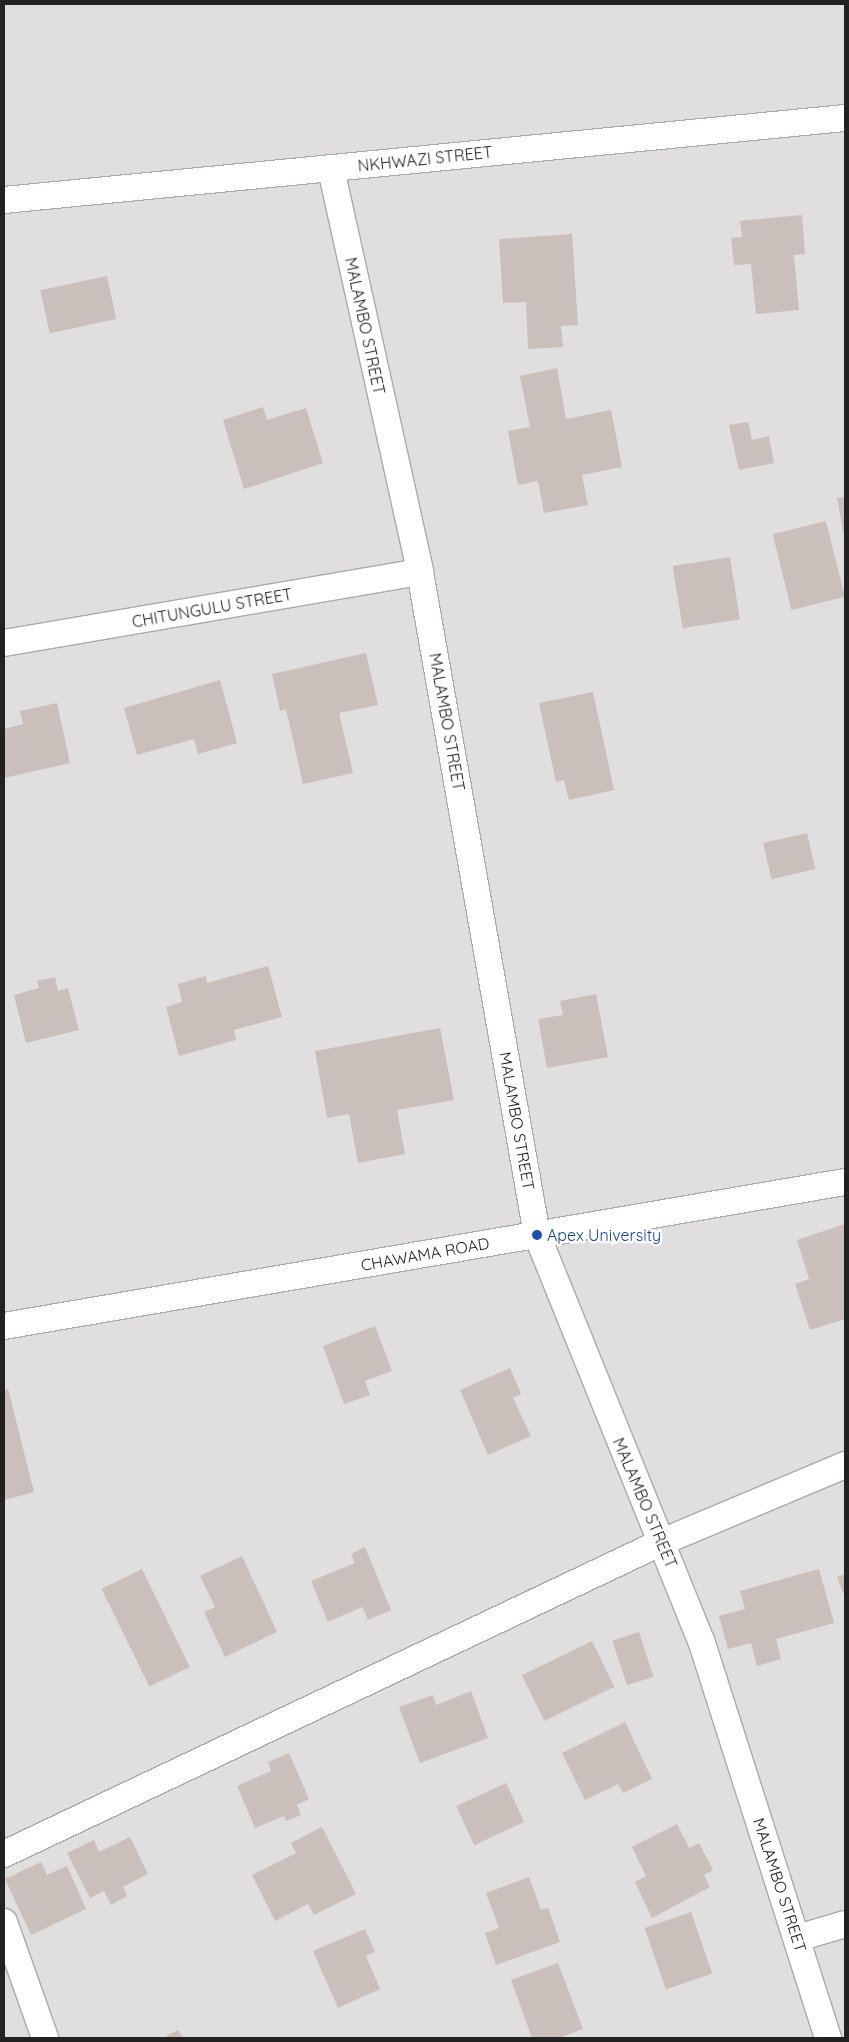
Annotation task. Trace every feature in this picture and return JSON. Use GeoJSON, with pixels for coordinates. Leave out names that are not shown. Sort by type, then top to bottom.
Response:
{"type":"FeatureCollection","features":[{"type":"Feature","properties":{"kind":"street","name":"NKHWAZI STREET"},"geometry":{"type":"LineString","coordinates":[[4,200],[845,118]]}},
{"type":"Feature","properties":{"kind":"street","name":"MALAMBO STREET"},"geometry":{"type":"LineString","coordinates":[[331,168],[420,572],[537,1235],[701,1640],[798,1938],[828,2038]]}},
{"type":"Feature","properties":{"kind":"street","name":"CHITUNGULU STREET"},"geometry":{"type":"LineString","coordinates":[[4,643],[420,572]]}},
{"type":"Feature","properties":{"kind":"street","name":"CHAWAMA ROAD"},"geometry":{"type":"LineString","coordinates":[[4,1326],[845,1182]]}},
{"type":"Feature","properties":{"kind":"street"},"geometry":{"type":"LineString","coordinates":[[4,1854],[662,1542],[845,1465]]}},
{"type":"Feature","properties":{"kind":"street"},"geometry":{"type":"LineString","coordinates":[[4,1922],[45,2038]]}},
{"type":"Feature","properties":{"kind":"street"},"geometry":{"type":"LineString","coordinates":[[798,1938],[845,1924]]}},
{"type":"Feature","properties":{"kind":"shaded area"},"geometry":{"type":"Polygon","coordinates":[[[4,4],[845,4],[845,2038],[4,2038],[4,4]]]}},
{"type":"Feature","properties":{"kind":"building"},"geometry":{"type":"Polygon","coordinates":[[[802,215],[805,254],[794,255],[799,310],[756,314],[751,264],[734,265],[731,238],[742,237],[740,221],[802,215]]]}},
{"type":"Feature","properties":{"kind":"building"},"geometry":{"type":"Polygon","coordinates":[[[572,234],[578,325],[561,326],[563,347],[528,349],[526,302],[503,303],[499,239],[572,234]]]}},
{"type":"Feature","properties":{"kind":"building"},"geometry":{"type":"Polygon","coordinates":[[[107,276],[116,319],[50,333],[40,290],[107,276]]]}},
{"type":"Feature","properties":{"kind":"building"},"geometry":{"type":"Polygon","coordinates":[[[557,368],[566,419],[611,410],[622,467],[582,475],[588,505],[544,513],[538,481],[518,485],[508,431],[530,427],[520,376],[557,368]]]}},
{"type":"Feature","properties":{"kind":"building"},"geometry":{"type":"Polygon","coordinates":[[[263,407],[267,420],[306,408],[323,463],[244,489],[223,420],[263,407]]]}},
{"type":"Feature","properties":{"kind":"building"},"geometry":{"type":"Polygon","coordinates":[[[748,422],[752,440],[769,436],[774,463],[739,470],[729,425],[748,422]]]}},
{"type":"Feature","properties":{"kind":"building"},"geometry":{"type":"Polygon","coordinates":[[[845,497],[845,536],[844,536],[837,498],[845,497]]]}},
{"type":"Feature","properties":{"kind":"building"},"geometry":{"type":"Polygon","coordinates":[[[826,521],[845,597],[792,610],[773,534],[826,521]]]}},
{"type":"Feature","properties":{"kind":"building"},"geometry":{"type":"Polygon","coordinates":[[[730,557],[740,619],[683,628],[673,566],[730,557]]]}},
{"type":"Feature","properties":{"kind":"building"},"geometry":{"type":"Polygon","coordinates":[[[366,653],[378,705],[339,713],[353,773],[303,784],[286,709],[280,711],[272,674],[366,653]]]}},
{"type":"Feature","properties":{"kind":"building"},"geometry":{"type":"Polygon","coordinates":[[[220,680],[237,743],[198,754],[194,739],[137,755],[124,708],[220,680]]]}},
{"type":"Feature","properties":{"kind":"building"},"geometry":{"type":"Polygon","coordinates":[[[593,692],[614,790],[569,800],[564,780],[556,782],[539,703],[593,692]]]}},
{"type":"Feature","properties":{"kind":"building"},"geometry":{"type":"Polygon","coordinates":[[[57,703],[70,763],[4,778],[4,729],[23,724],[20,711],[57,703]]]}},
{"type":"Feature","properties":{"kind":"building"},"geometry":{"type":"Polygon","coordinates":[[[807,833],[815,869],[771,879],[763,843],[807,833]]]}},
{"type":"Feature","properties":{"kind":"building"},"geometry":{"type":"Polygon","coordinates":[[[268,966],[282,1017],[234,1030],[236,1040],[179,1056],[166,1007],[182,1002],[178,984],[206,976],[207,983],[268,966]]]}},
{"type":"Feature","properties":{"kind":"building"},"geometry":{"type":"Polygon","coordinates":[[[55,977],[58,991],[68,988],[79,1030],[26,1043],[14,995],[39,988],[37,981],[55,977]]]}},
{"type":"Feature","properties":{"kind":"building"},"geometry":{"type":"Polygon","coordinates":[[[596,994],[608,1057],[547,1068],[538,1019],[563,1015],[560,1001],[596,994]]]}},
{"type":"Feature","properties":{"kind":"building"},"geometry":{"type":"Polygon","coordinates":[[[440,1028],[454,1100],[397,1110],[405,1154],[358,1163],[349,1114],[327,1118],[315,1051],[440,1028]]]}},
{"type":"Feature","properties":{"kind":"building"},"geometry":{"type":"Polygon","coordinates":[[[845,1224],[845,1319],[810,1330],[795,1284],[809,1279],[797,1240],[845,1224]]]}},
{"type":"Feature","properties":{"kind":"building"},"geometry":{"type":"Polygon","coordinates":[[[375,1326],[392,1371],[365,1381],[370,1395],[344,1404],[323,1346],[375,1326]]]}},
{"type":"Feature","properties":{"kind":"building"},"geometry":{"type":"Polygon","coordinates":[[[510,1368],[521,1394],[513,1398],[531,1436],[488,1455],[460,1390],[510,1368]]]}},
{"type":"Feature","properties":{"kind":"building"},"geometry":{"type":"Polygon","coordinates":[[[8,1389],[34,1492],[4,1500],[4,1390],[8,1389]]]}},
{"type":"Feature","properties":{"kind":"building"},"geometry":{"type":"Polygon","coordinates":[[[365,1547],[391,1610],[368,1620],[362,1607],[328,1622],[311,1581],[355,1563],[351,1554],[365,1547]]]}},
{"type":"Feature","properties":{"kind":"building"},"geometry":{"type":"Polygon","coordinates":[[[242,1556],[277,1632],[225,1657],[204,1612],[215,1607],[200,1576],[242,1556]]]}},
{"type":"Feature","properties":{"kind":"building"},"geometry":{"type":"Polygon","coordinates":[[[142,1569],[190,1667],[149,1687],[102,1589],[142,1569]]]}},
{"type":"Feature","properties":{"kind":"building"},"geometry":{"type":"Polygon","coordinates":[[[819,1569],[834,1623],[776,1639],[781,1659],[757,1666],[751,1643],[728,1649],[719,1616],[745,1609],[740,1591],[819,1569]]]}},
{"type":"Feature","properties":{"kind":"building"},"geometry":{"type":"Polygon","coordinates":[[[845,1574],[845,1597],[837,1577],[845,1574]]]}},
{"type":"Feature","properties":{"kind":"building"},"geometry":{"type":"Polygon","coordinates":[[[639,1632],[654,1677],[627,1685],[612,1641],[639,1632]]]}},
{"type":"Feature","properties":{"kind":"building"},"geometry":{"type":"Polygon","coordinates":[[[592,1641],[614,1687],[544,1721],[522,1675],[592,1641]]]}},
{"type":"Feature","properties":{"kind":"building"},"geometry":{"type":"Polygon","coordinates":[[[471,1691],[488,1738],[420,1763],[399,1707],[433,1695],[436,1705],[471,1691]]]}},
{"type":"Feature","properties":{"kind":"building"},"geometry":{"type":"Polygon","coordinates":[[[625,1722],[652,1779],[623,1793],[618,1784],[585,1800],[562,1753],[625,1722]]]}},
{"type":"Feature","properties":{"kind":"building"},"geometry":{"type":"Polygon","coordinates":[[[289,1753],[309,1799],[297,1805],[301,1815],[286,1821],[284,1816],[255,1828],[237,1786],[271,1771],[268,1762],[289,1753]]]}},
{"type":"Feature","properties":{"kind":"building"},"geometry":{"type":"Polygon","coordinates":[[[506,1783],[524,1822],[474,1845],[456,1806],[506,1783]]]}},
{"type":"Feature","properties":{"kind":"building"},"geometry":{"type":"Polygon","coordinates":[[[677,1824],[689,1848],[699,1843],[713,1870],[704,1875],[710,1887],[652,1918],[635,1882],[646,1876],[632,1847],[677,1824]]]}},
{"type":"Feature","properties":{"kind":"building"},"geometry":{"type":"Polygon","coordinates":[[[322,1827],[356,1894],[314,1915],[308,1904],[275,1921],[252,1875],[296,1853],[291,1843],[322,1827]]]}},
{"type":"Feature","properties":{"kind":"building"},"geometry":{"type":"Polygon","coordinates":[[[130,1837],[148,1874],[123,1887],[127,1896],[111,1905],[104,1891],[90,1898],[67,1853],[94,1840],[99,1852],[130,1837]]]}},
{"type":"Feature","properties":{"kind":"building"},"geometry":{"type":"Polygon","coordinates":[[[41,1862],[47,1875],[67,1866],[86,1909],[31,1935],[5,1879],[41,1862]]]}},
{"type":"Feature","properties":{"kind":"building"},"geometry":{"type":"Polygon","coordinates":[[[529,1877],[541,1910],[548,1908],[560,1942],[496,1965],[485,1933],[499,1928],[486,1893],[529,1877]]]}},
{"type":"Feature","properties":{"kind":"building"},"geometry":{"type":"Polygon","coordinates":[[[691,1912],[712,1973],[666,1989],[645,1928],[691,1912]]]}},
{"type":"Feature","properties":{"kind":"building"},"geometry":{"type":"Polygon","coordinates":[[[365,1929],[375,1952],[366,1956],[380,1989],[338,2008],[313,1951],[365,1929]]]}},
{"type":"Feature","properties":{"kind":"building"},"geometry":{"type":"Polygon","coordinates":[[[558,1963],[583,2029],[559,2038],[532,2038],[511,1980],[558,1963]]]}},
{"type":"Feature","properties":{"kind":"building"},"geometry":{"type":"Polygon","coordinates":[[[178,2030],[183,2038],[163,2038],[178,2030]]]}},
{"type":"Feature","properties":{"kind":"place","name":"Apex University"},"geometry":{"type":"Point","coordinates":[537,1235]}}]}
